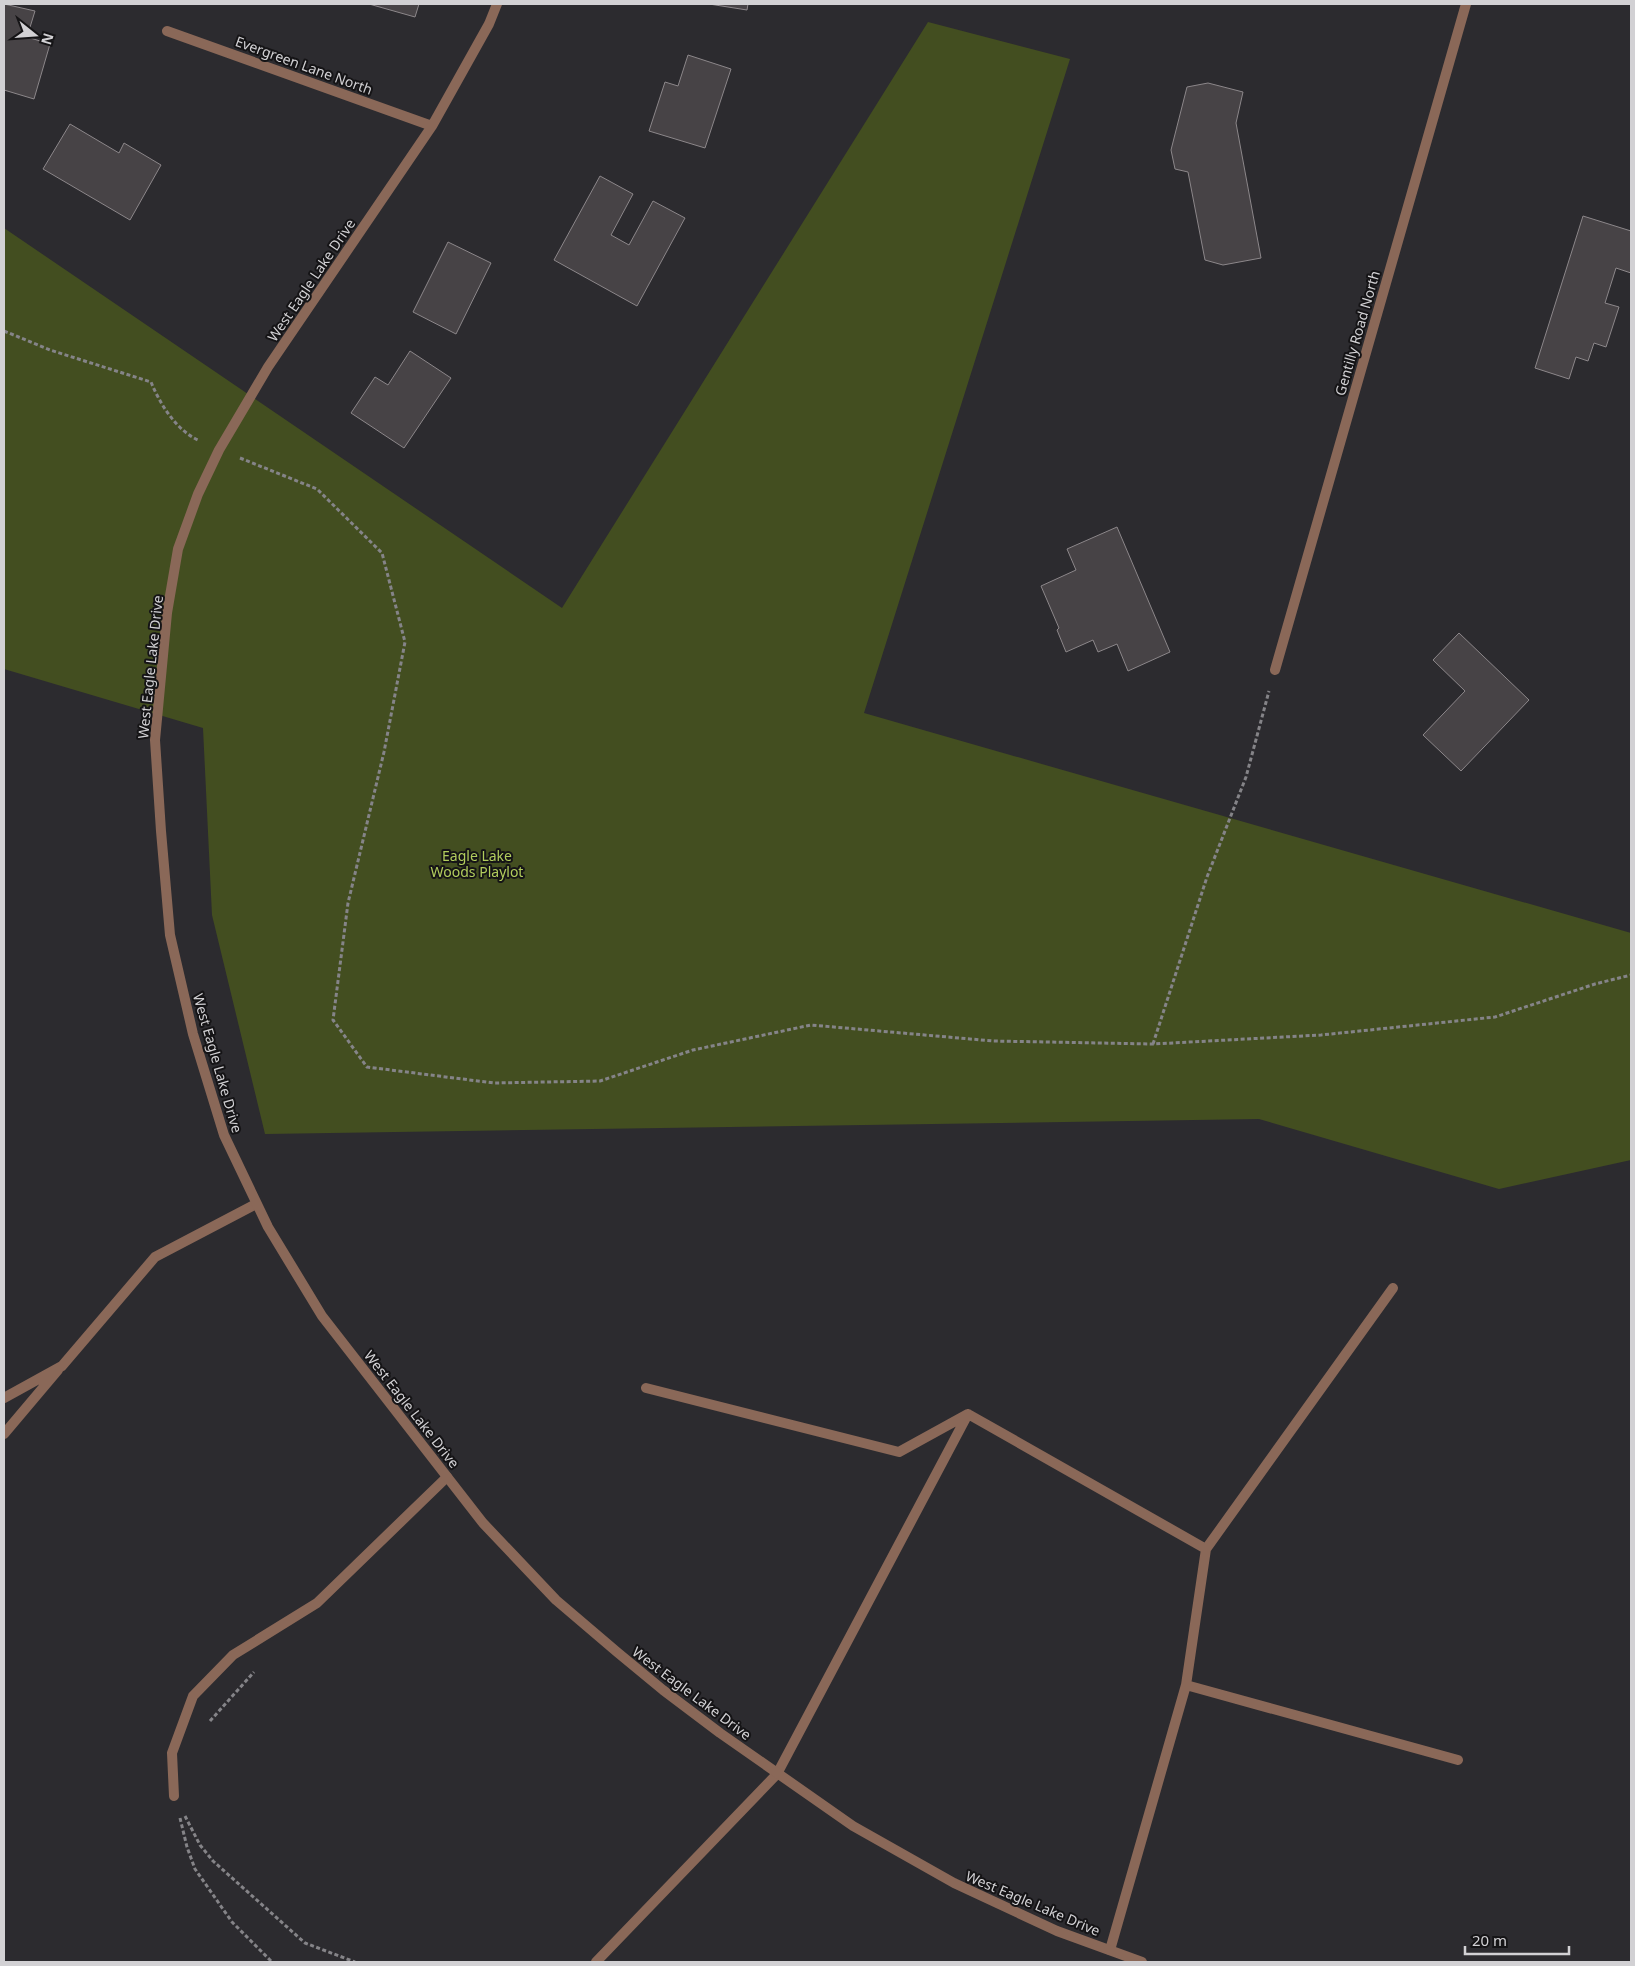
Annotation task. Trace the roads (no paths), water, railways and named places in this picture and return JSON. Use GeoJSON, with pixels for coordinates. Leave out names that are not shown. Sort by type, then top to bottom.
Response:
{"type":"FeatureCollection","features":[{"type":"Feature","properties":{"kind":"street","name":"West Eagle Lake Drive"},"geometry":{"type":"LineString","coordinates":[[497,4],[489,24],[432,126],[268,368],[219,450],[198,494],[178,549],[167,613],[156,740],[161,831],[170,935],[193,1034],[224,1135],[268,1227],[322,1316],[483,1523],[556,1600],[663,1690],[777,1774],[853,1826],[954,1883],[1057,1931],[1110,1950],[1125,1959],[1142,1962]]}},
{"type":"Feature","properties":{"kind":"street","name":"Gentilly Road North"},"geometry":{"type":"LineString","coordinates":[[1275,670],[1466,4]]}},
{"type":"Feature","properties":{"kind":"street","name":"Evergreen Lane North"},"geometry":{"type":"LineString","coordinates":[[167,31],[432,126]]}},
{"type":"Feature","properties":{"kind":"street"},"geometry":{"type":"LineString","coordinates":[[4,1434],[155,1257],[256,1204]]}},
{"type":"Feature","properties":{"kind":"street"},"geometry":{"type":"LineString","coordinates":[[1110,1950],[1186,1685],[1206,1549],[1393,1288]]}},
{"type":"Feature","properties":{"kind":"street"},"geometry":{"type":"LineString","coordinates":[[4,1398],[62,1366]]}},
{"type":"Feature","properties":{"kind":"street"},"geometry":{"type":"LineString","coordinates":[[646,1388],[899,1452],[968,1414]]}},
{"type":"Feature","properties":{"kind":"street"},"geometry":{"type":"LineString","coordinates":[[968,1414],[1206,1549]]}},
{"type":"Feature","properties":{"kind":"street"},"geometry":{"type":"LineString","coordinates":[[596,1962],[777,1774],[968,1414]]}},
{"type":"Feature","properties":{"kind":"street"},"geometry":{"type":"LineString","coordinates":[[174,1796],[172,1753],[193,1696],[233,1655],[317,1603],[447,1477]]}},
{"type":"Feature","properties":{"kind":"street"},"geometry":{"type":"LineString","coordinates":[[1186,1685],[1458,1760]]}},
{"type":"Feature","properties":{"kind":"park label","name":"Eagle Lake Woods Playlot"},"geometry":{"type":"Point","coordinates":[477,864]}}]}
